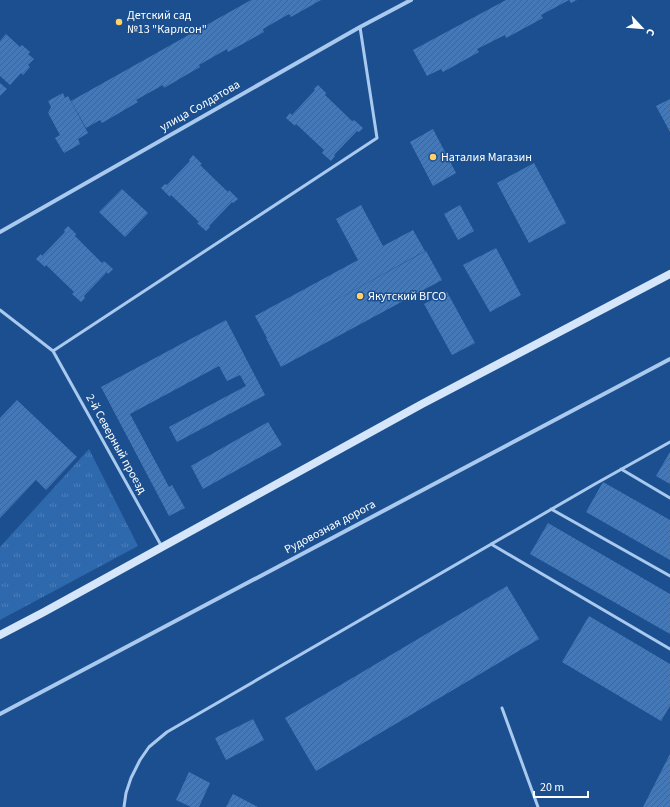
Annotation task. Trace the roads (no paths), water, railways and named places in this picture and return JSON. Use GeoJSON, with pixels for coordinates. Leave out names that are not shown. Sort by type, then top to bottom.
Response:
{"type":"FeatureCollection","features":[{"type":"Feature","properties":{"kind":"street","name":"улица Солдатова"},"geometry":{"type":"LineString","coordinates":[[0,232],[360,27],[411,0]]}},
{"type":"Feature","properties":{"kind":"street"},"geometry":{"type":"LineString","coordinates":[[0,634],[422,404],[670,274]]}},
{"type":"Feature","properties":{"kind":"street","name":"Рудовозная дорога"},"geometry":{"type":"LineString","coordinates":[[0,714],[670,359]]}},
{"type":"Feature","properties":{"kind":"lane"},"geometry":{"type":"LineString","coordinates":[[0,310],[53,351],[377,138],[360,27]]}},
{"type":"Feature","properties":{"kind":"lane","name":"2-й Северный проезд"},"geometry":{"type":"LineString","coordinates":[[53,351],[162,547]]}},
{"type":"Feature","properties":{"kind":"lane"},"geometry":{"type":"LineString","coordinates":[[124,807],[126,793],[140,760],[149,747],[167,732],[551,509],[670,442]]}},
{"type":"Feature","properties":{"kind":"lane"},"geometry":{"type":"LineString","coordinates":[[621,469],[670,498]]}},
{"type":"Feature","properties":{"kind":"lane"},"geometry":{"type":"LineString","coordinates":[[551,509],[670,576]]}},
{"type":"Feature","properties":{"kind":"lane"},"geometry":{"type":"LineString","coordinates":[[491,544],[670,649]]}},
{"type":"Feature","properties":{"kind":"lane"},"geometry":{"type":"LineString","coordinates":[[502,708],[538,807]]}},
{"type":"Feature","properties":{"kind":"place","name":"Детский сад №13 \"Карлсон\""},"geometry":{"type":"Point","coordinates":[119,22]}},
{"type":"Feature","properties":{"kind":"place","name":"Наталия Магазин"},"geometry":{"type":"Point","coordinates":[433,157]}},
{"type":"Feature","properties":{"kind":"place","name":"Якутский ВГСО"},"geometry":{"type":"Point","coordinates":[360,296]}}]}
